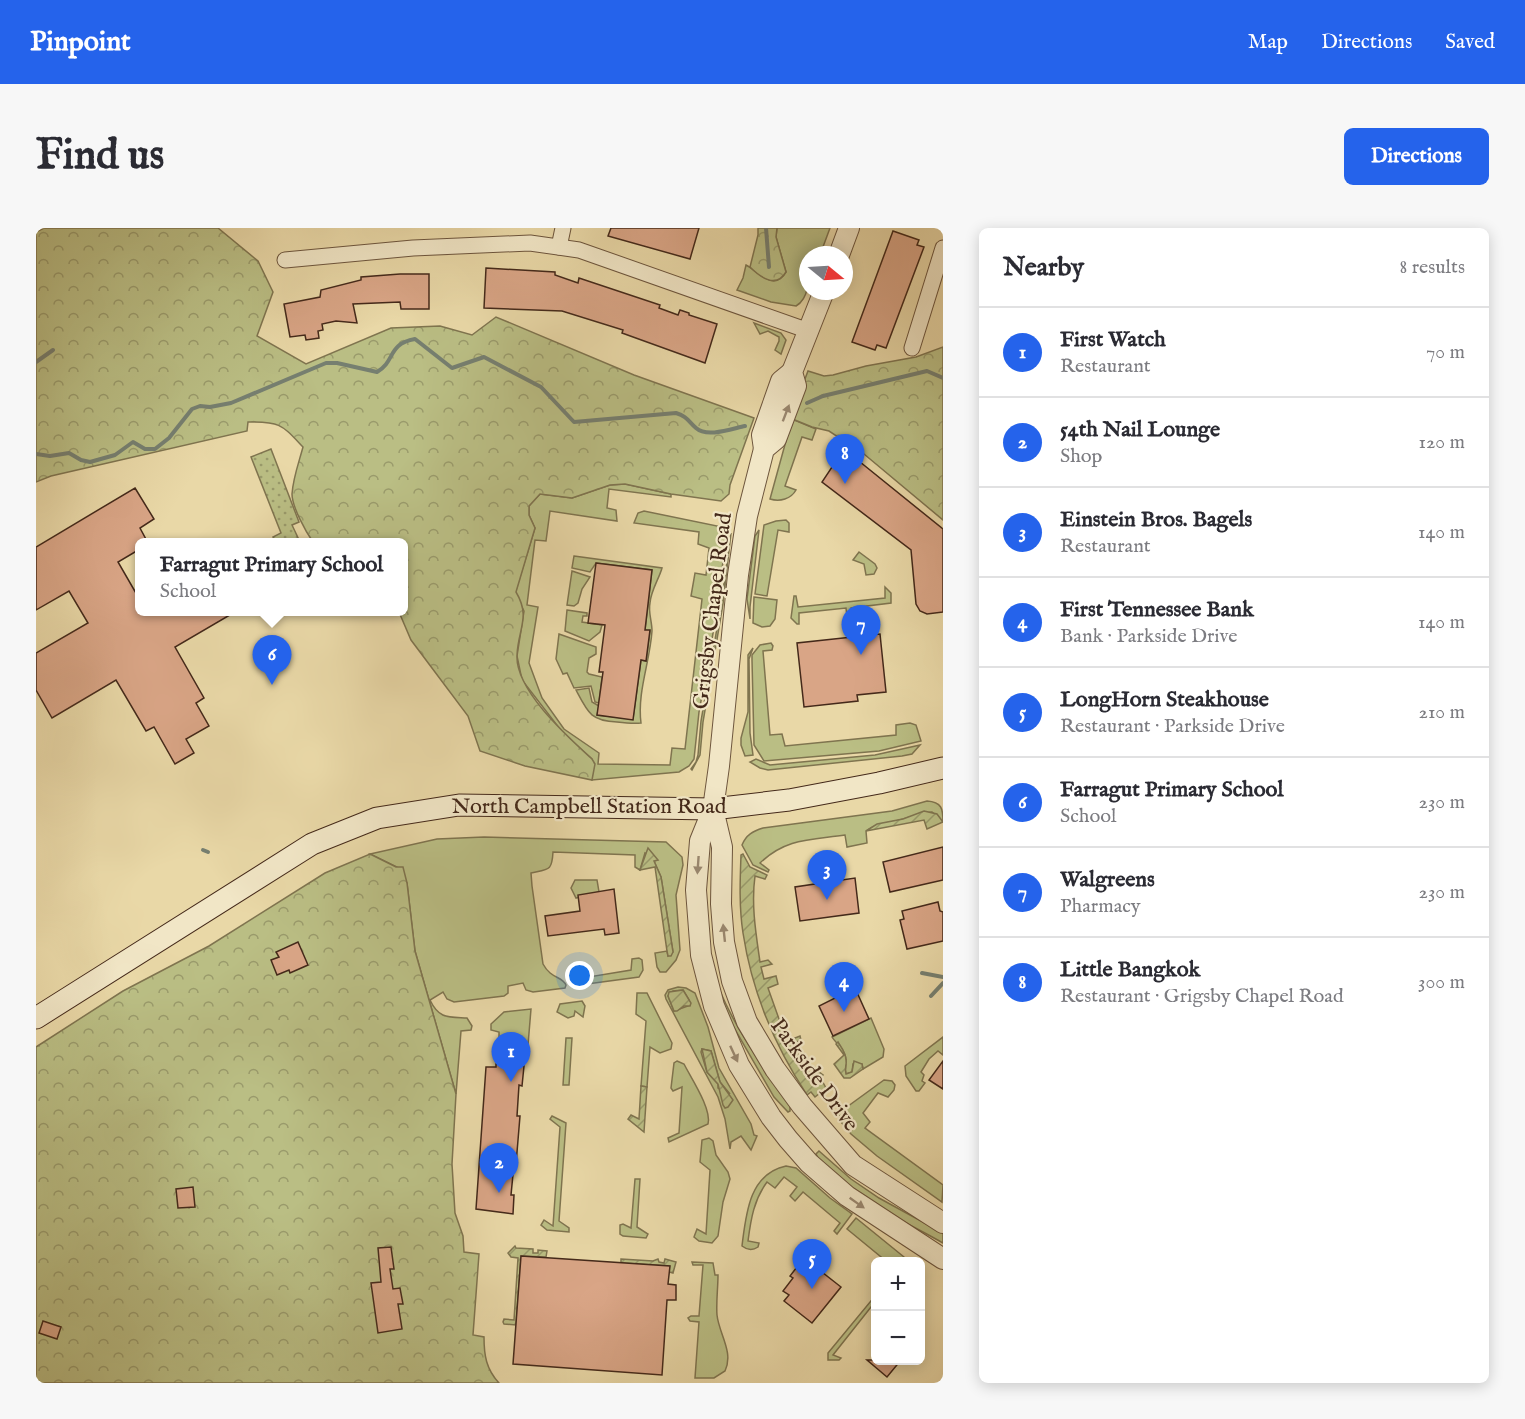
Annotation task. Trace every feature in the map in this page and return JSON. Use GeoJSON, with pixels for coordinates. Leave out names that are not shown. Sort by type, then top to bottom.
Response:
{"type":"FeatureCollection","features":[{"type":"Feature","properties":{"kind":"main road","name":"North Campbell Station Road"},"geometry":{"type":"LineString","coordinates":[[36,1018],[312,844],[376,818],[459,805],[713,809],[789,800],[943,768]]}},
{"type":"Feature","properties":{"kind":"street"},"geometry":{"type":"LineString","coordinates":[[559,248],[564,228]]}},
{"type":"Feature","properties":{"kind":"street"},"geometry":{"type":"LineString","coordinates":[[842,246],[849,228]]}},
{"type":"Feature","properties":{"kind":"street"},"geometry":{"type":"LineString","coordinates":[[285,260],[413,248],[530,243],[579,250],[809,331]]}},
{"type":"Feature","properties":{"kind":"street"},"geometry":{"type":"LineString","coordinates":[[912,348],[943,248]]}},
{"type":"Feature","properties":{"kind":"street","name":"Grigsby Chapel Road"},"geometry":{"type":"LineString","coordinates":[[713,809],[738,574],[747,516],[764,450],[776,439],[796,386],[792,372],[821,300]]}},
{"type":"Feature","properties":{"kind":"street"},"geometry":{"type":"LineString","coordinates":[[713,809],[700,841],[696,890],[701,955],[708,987],[725,1036],[739,1065],[771,1117],[809,1163],[847,1196],[943,1259]]}},
{"type":"Feature","properties":{"kind":"street","name":"Parkside Drive"},"geometry":{"type":"LineString","coordinates":[[713,809],[723,848],[721,904],[724,942],[732,981],[747,1022],[775,1069],[813,1121],[853,1165],[943,1223]]}},
{"type":"Feature","properties":{"kind":"street"},"geometry":{"type":"LineString","coordinates":[[788,1139],[813,1121]]}},
{"type":"Feature","properties":{"kind":"green space"},"geometry":{"type":"Polygon","coordinates":[[[44,228],[218,228],[258,261],[273,292],[257,336],[306,364],[391,328],[440,326],[472,335],[496,317],[634,375],[754,418],[730,485],[729,494],[721,501],[671,494],[625,484],[610,485],[572,498],[540,494],[529,506],[529,515],[535,528],[516,592],[523,609],[517,655],[519,669],[524,683],[545,712],[592,759],[595,764],[592,780],[525,766],[480,751],[468,716],[411,640],[401,616],[408,616],[408,538],[310,538],[297,512],[292,494],[303,447],[280,426],[248,422],[247,431],[51,476],[36,482],[36,232],[44,228]]]}},
{"type":"Feature","properties":{"kind":"green space"},"geometry":{"type":"Polygon","coordinates":[[[758,228],[777,228],[776,237],[786,272],[778,280],[768,280],[750,267],[758,228]]]}},
{"type":"Feature","properties":{"kind":"green space"},"geometry":{"type":"Polygon","coordinates":[[[777,228],[830,228],[823,246],[799,246],[799,300],[802,300],[796,306],[771,302],[737,290],[746,265],[771,281],[781,278],[786,272],[776,237],[777,228]]]}},
{"type":"Feature","properties":{"kind":"green space"},"geometry":{"type":"Polygon","coordinates":[[[754,323],[781,333],[786,340],[781,354],[775,350],[779,337],[768,331],[760,334],[754,323]]]}},
{"type":"Feature","properties":{"kind":"green space"},"geometry":{"type":"Polygon","coordinates":[[[943,347],[943,520],[864,454],[829,431],[790,418],[808,371],[824,376],[833,375],[866,366],[916,357],[943,347]]]}},
{"type":"Feature","properties":{"kind":"green space"},"geometry":{"type":"Polygon","coordinates":[[[792,419],[816,429],[812,440],[802,437],[785,486],[796,490],[785,499],[770,499],[792,419]]]}},
{"type":"Feature","properties":{"kind":"green space"},"geometry":{"type":"Polygon","coordinates":[[[271,449],[299,522],[292,525],[298,538],[273,537],[281,533],[251,457],[271,449]]]}},
{"type":"Feature","properties":{"kind":"green space"},"geometry":{"type":"Polygon","coordinates":[[[625,484],[671,494],[671,497],[609,489],[607,508],[616,510],[617,521],[550,511],[546,541],[535,540],[527,605],[538,607],[529,663],[542,698],[564,729],[599,753],[598,764],[670,765],[672,748],[685,749],[702,599],[691,596],[695,573],[706,575],[709,548],[698,544],[699,532],[634,523],[638,513],[644,511],[727,528],[717,611],[699,712],[694,759],[689,766],[679,772],[592,780],[592,759],[563,733],[522,680],[517,656],[524,611],[515,593],[535,528],[529,515],[529,506],[540,494],[572,498],[610,485],[625,484]]]}},
{"type":"Feature","properties":{"kind":"green space"},"geometry":{"type":"Polygon","coordinates":[[[786,520],[789,523],[789,532],[778,530],[767,596],[755,594],[764,525],[786,520]]]}},
{"type":"Feature","properties":{"kind":"green space"},"geometry":{"type":"Polygon","coordinates":[[[759,530],[750,619],[747,599],[755,536],[759,530]]]}},
{"type":"Feature","properties":{"kind":"green space"},"geometry":{"type":"Polygon","coordinates":[[[731,533],[723,604],[703,722],[700,755],[692,770],[698,755],[701,721],[731,533]]]}},
{"type":"Feature","properties":{"kind":"green space"},"geometry":{"type":"Polygon","coordinates":[[[859,552],[875,564],[877,568],[874,574],[866,575],[864,564],[853,560],[859,552]]]}},
{"type":"Feature","properties":{"kind":"green space"},"geometry":{"type":"Polygon","coordinates":[[[574,556],[662,568],[650,606],[652,631],[642,688],[641,723],[596,718],[587,710],[576,690],[589,688],[592,702],[599,706],[597,715],[633,719],[641,660],[646,661],[650,631],[645,630],[652,570],[596,563],[590,572],[572,568],[574,556]]]}},
{"type":"Feature","properties":{"kind":"green space"},"geometry":{"type":"Polygon","coordinates":[[[572,571],[590,577],[582,589],[578,603],[574,606],[567,605],[572,571]]]}},
{"type":"Feature","properties":{"kind":"green space"},"geometry":{"type":"Polygon","coordinates":[[[885,587],[891,593],[891,603],[851,608],[850,619],[847,617],[846,608],[799,613],[799,624],[791,618],[794,596],[796,596],[798,607],[885,598],[885,587]]]}},
{"type":"Feature","properties":{"kind":"green space"},"geometry":{"type":"Polygon","coordinates":[[[754,597],[777,600],[775,619],[770,626],[762,627],[753,623],[754,597]]]}},
{"type":"Feature","properties":{"kind":"green space"},"geometry":{"type":"Polygon","coordinates":[[[567,610],[587,613],[587,616],[583,616],[582,622],[602,625],[600,632],[589,641],[565,631],[567,610]]]}},
{"type":"Feature","properties":{"kind":"green space"},"geometry":{"type":"Polygon","coordinates":[[[559,634],[596,647],[596,654],[589,658],[587,672],[602,677],[599,703],[595,702],[591,686],[574,688],[567,673],[563,674],[556,659],[559,634]]]}},
{"type":"Feature","properties":{"kind":"green space"},"geometry":{"type":"Polygon","coordinates":[[[771,643],[772,650],[763,651],[770,735],[782,734],[785,746],[896,735],[896,725],[910,723],[916,725],[921,741],[879,751],[764,761],[754,745],[752,655],[760,645],[771,643]]]}},
{"type":"Feature","properties":{"kind":"green space"},"geometry":{"type":"Polygon","coordinates":[[[753,648],[749,659],[750,733],[753,755],[745,756],[741,738],[748,712],[748,655],[753,648]]]}},
{"type":"Feature","properties":{"kind":"green space"},"geometry":{"type":"Polygon","coordinates":[[[920,745],[912,754],[902,756],[768,770],[750,762],[756,759],[770,765],[875,755],[920,745]]]}},
{"type":"Feature","properties":{"kind":"green space"},"geometry":{"type":"Polygon","coordinates":[[[927,801],[941,807],[943,822],[932,812],[871,828],[866,831],[867,843],[847,847],[845,835],[789,844],[760,863],[769,870],[768,872],[753,865],[742,845],[750,834],[763,828],[892,811],[927,801]]]}},
{"type":"Feature","properties":{"kind":"green space"},"geometry":{"type":"Polygon","coordinates":[[[924,811],[937,814],[943,822],[927,829],[924,820],[866,831],[877,824],[903,819],[924,811]]]}},
{"type":"Feature","properties":{"kind":"green space"},"geometry":{"type":"Polygon","coordinates":[[[484,837],[666,842],[682,857],[683,865],[676,895],[680,950],[676,960],[666,972],[660,972],[655,953],[667,951],[668,956],[673,952],[661,877],[654,861],[657,860],[645,853],[640,870],[635,867],[635,855],[553,852],[552,863],[548,868],[531,873],[532,886],[543,964],[549,972],[564,982],[565,988],[533,992],[526,990],[523,983],[508,986],[508,993],[504,996],[454,1002],[447,999],[443,992],[430,1000],[441,1014],[467,1018],[472,1026],[471,1030],[461,1031],[456,1094],[415,951],[407,883],[397,867],[370,854],[437,839],[484,837]]]}},
{"type":"Feature","properties":{"kind":"green space"},"geometry":{"type":"Polygon","coordinates":[[[648,848],[658,860],[654,861],[661,877],[673,952],[671,956],[668,956],[667,951],[655,867],[640,870],[648,848]]]}},
{"type":"Feature","properties":{"kind":"green space"},"geometry":{"type":"Polygon","coordinates":[[[370,854],[396,867],[403,867],[407,883],[415,951],[456,1094],[452,1164],[455,1213],[463,1236],[464,1252],[479,1254],[473,1335],[484,1337],[487,1362],[499,1383],[36,1383],[36,1047],[123,991],[209,946],[325,873],[370,854]]]}},
{"type":"Feature","properties":{"kind":"green space"},"geometry":{"type":"Polygon","coordinates":[[[743,854],[750,867],[767,875],[765,879],[755,876],[754,887],[754,919],[760,962],[768,960],[772,964],[761,967],[764,979],[776,976],[778,984],[768,988],[779,1019],[790,1040],[800,1036],[801,1040],[792,1045],[812,1077],[819,1072],[823,1075],[820,1077],[826,1088],[815,1097],[811,1092],[807,1095],[784,1057],[766,1017],[752,976],[741,914],[741,855],[743,854]]]}},
{"type":"Feature","properties":{"kind":"green space"},"geometry":{"type":"Polygon","coordinates":[[[575,880],[597,880],[599,892],[576,898],[571,888],[575,880]]]}},
{"type":"Feature","properties":{"kind":"green space"},"geometry":{"type":"Polygon","coordinates":[[[632,959],[642,960],[643,970],[639,977],[587,984],[582,983],[580,979],[582,966],[587,967],[589,977],[631,970],[632,959]]]}},
{"type":"Feature","properties":{"kind":"green space"},"geometry":{"type":"Polygon","coordinates":[[[678,987],[695,993],[708,1027],[719,1068],[751,1124],[754,1135],[757,1136],[751,1150],[741,1136],[731,1142],[730,1149],[725,1119],[718,1097],[666,999],[665,995],[668,990],[678,987]],[[683,990],[673,991],[668,996],[674,1011],[688,1006],[689,1000],[683,990]],[[702,1049],[707,1072],[718,1084],[718,1088],[730,1094],[720,1082],[711,1051],[702,1049]]]}},
{"type":"Feature","properties":{"kind":"green space"},"geometry":{"type":"Polygon","coordinates":[[[683,990],[691,1003],[690,1006],[674,1011],[668,996],[669,992],[683,990]]]}},
{"type":"Feature","properties":{"kind":"green space"},"geometry":{"type":"Polygon","coordinates":[[[720,991],[743,1036],[790,1105],[790,1111],[788,1112],[774,1097],[725,1012],[720,991]]]}},
{"type":"Feature","properties":{"kind":"green space"},"geometry":{"type":"Polygon","coordinates":[[[637,993],[647,993],[672,1043],[671,1049],[660,1053],[650,1047],[647,1087],[641,1086],[646,1021],[636,1014],[637,993]]]}},
{"type":"Feature","properties":{"kind":"green space"},"geometry":{"type":"Polygon","coordinates":[[[582,1001],[585,1006],[583,1017],[575,1011],[574,1016],[568,1018],[557,1012],[560,1004],[582,1001]]]}},
{"type":"Feature","properties":{"kind":"green space"},"geometry":{"type":"Polygon","coordinates":[[[531,1009],[528,1045],[525,1045],[525,1051],[499,1048],[499,1032],[491,1030],[491,1024],[504,1012],[531,1009]]]}},
{"type":"Feature","properties":{"kind":"green space"},"geometry":{"type":"Polygon","coordinates":[[[871,1018],[884,1049],[883,1057],[863,1069],[862,1064],[853,1064],[852,1072],[846,1074],[844,1052],[832,1037],[871,1018]]]}},
{"type":"Feature","properties":{"kind":"green space"},"geometry":{"type":"Polygon","coordinates":[[[943,1037],[943,1055],[938,1051],[929,1059],[921,1072],[924,1075],[922,1081],[925,1083],[919,1091],[916,1091],[906,1076],[905,1066],[943,1037]]]}},
{"type":"Feature","properties":{"kind":"green space"},"geometry":{"type":"Polygon","coordinates":[[[566,1038],[572,1038],[569,1085],[563,1085],[566,1038]]]}},
{"type":"Feature","properties":{"kind":"green space"},"geometry":{"type":"Polygon","coordinates":[[[838,1042],[845,1055],[846,1074],[852,1072],[854,1061],[862,1064],[863,1069],[850,1078],[844,1078],[834,1064],[844,1055],[836,1044],[838,1042]]]}},
{"type":"Feature","properties":{"kind":"green space"},"geometry":{"type":"Polygon","coordinates":[[[702,1049],[711,1051],[720,1082],[733,1100],[728,1107],[725,1108],[723,1105],[718,1084],[707,1072],[702,1049]]]}},
{"type":"Feature","properties":{"kind":"green space"},"geometry":{"type":"Polygon","coordinates":[[[677,1061],[684,1064],[700,1094],[707,1110],[708,1124],[669,1142],[668,1138],[679,1133],[682,1087],[673,1091],[671,1088],[674,1063],[677,1061]]]}},
{"type":"Feature","properties":{"kind":"green space"},"geometry":{"type":"Polygon","coordinates":[[[884,1080],[892,1081],[895,1085],[894,1090],[888,1097],[878,1093],[863,1113],[870,1122],[865,1128],[943,1185],[942,1202],[877,1156],[851,1134],[841,1122],[843,1119],[838,1114],[840,1112],[884,1080]]]}},
{"type":"Feature","properties":{"kind":"green space"},"geometry":{"type":"Polygon","coordinates":[[[641,1086],[647,1087],[644,1132],[628,1119],[631,1115],[639,1119],[641,1086]]]}},
{"type":"Feature","properties":{"kind":"green space"},"geometry":{"type":"Polygon","coordinates":[[[552,1116],[566,1123],[559,1221],[569,1228],[569,1232],[547,1230],[541,1225],[544,1220],[553,1226],[560,1127],[550,1119],[552,1116]]]}},
{"type":"Feature","properties":{"kind":"green space"},"geometry":{"type":"Polygon","coordinates":[[[709,1138],[713,1141],[716,1155],[730,1179],[723,1202],[718,1236],[712,1243],[699,1241],[694,1237],[697,1229],[706,1234],[710,1170],[700,1162],[702,1140],[709,1138]]]}},
{"type":"Feature","properties":{"kind":"green space"},"geometry":{"type":"Polygon","coordinates":[[[819,1151],[851,1179],[879,1198],[943,1233],[943,1243],[854,1192],[824,1167],[816,1154],[819,1151]]]}},
{"type":"Feature","properties":{"kind":"green space"},"geometry":{"type":"Polygon","coordinates":[[[786,1166],[796,1168],[852,1214],[837,1234],[834,1231],[840,1223],[803,1192],[795,1201],[790,1196],[797,1187],[784,1177],[775,1188],[767,1182],[756,1203],[748,1241],[759,1243],[758,1247],[752,1249],[742,1246],[748,1209],[757,1186],[774,1170],[786,1166]]]}},
{"type":"Feature","properties":{"kind":"green space"},"geometry":{"type":"Polygon","coordinates":[[[635,1179],[640,1179],[637,1227],[648,1234],[646,1238],[620,1234],[620,1225],[631,1228],[635,1179]]]}},
{"type":"Feature","properties":{"kind":"green space"},"geometry":{"type":"Polygon","coordinates":[[[856,1218],[904,1257],[881,1257],[847,1229],[856,1218]]]}},
{"type":"Feature","properties":{"kind":"green space"},"geometry":{"type":"Polygon","coordinates":[[[515,1246],[516,1248],[533,1249],[533,1253],[538,1253],[538,1250],[547,1251],[546,1257],[521,1256],[516,1325],[503,1322],[504,1319],[514,1320],[518,1258],[511,1257],[508,1253],[515,1246]]]}},
{"type":"Feature","properties":{"kind":"green space"},"geometry":{"type":"Polygon","coordinates":[[[621,1259],[653,1261],[658,1259],[659,1262],[664,1263],[665,1259],[676,1262],[673,1273],[669,1272],[669,1266],[621,1263],[621,1259]]]}},
{"type":"Feature","properties":{"kind":"green space"},"geometry":{"type":"Polygon","coordinates":[[[692,1262],[713,1263],[715,1275],[718,1275],[717,1315],[728,1357],[725,1371],[714,1378],[695,1378],[699,1322],[690,1321],[688,1318],[699,1316],[703,1265],[693,1265],[692,1262]]]}},
{"type":"Feature","properties":{"kind":"green space"},"geometry":{"type":"Polygon","coordinates":[[[871,1301],[871,1307],[833,1355],[841,1358],[828,1360],[828,1353],[871,1301]]]}},
{"type":"Feature","properties":{"kind":"building"},"geometry":{"type":"Polygon","coordinates":[[[611,228],[699,228],[690,259],[608,236],[611,228]]]}},
{"type":"Feature","properties":{"kind":"building"},"geometry":{"type":"Polygon","coordinates":[[[893,231],[919,240],[917,245],[924,247],[886,348],[877,345],[875,350],[852,342],[893,231]]]}},
{"type":"Feature","properties":{"kind":"building"},"geometry":{"type":"Polygon","coordinates":[[[486,268],[555,272],[555,275],[578,283],[579,278],[660,305],[659,308],[678,315],[680,310],[717,324],[705,363],[622,333],[623,330],[562,311],[484,308],[486,268]]]}},
{"type":"Feature","properties":{"kind":"building"},"geometry":{"type":"Polygon","coordinates":[[[429,274],[429,309],[401,309],[400,302],[353,304],[357,323],[336,321],[322,324],[323,330],[318,331],[319,338],[306,340],[305,335],[290,337],[284,304],[320,297],[321,290],[361,280],[361,277],[429,274]]]}},
{"type":"Feature","properties":{"kind":"building"},"geometry":{"type":"Polygon","coordinates":[[[844,449],[943,529],[943,612],[927,614],[920,611],[916,604],[911,550],[822,482],[844,449]]]}},
{"type":"Feature","properties":{"kind":"building"},"geometry":{"type":"Polygon","coordinates":[[[135,488],[154,519],[140,528],[145,538],[135,538],[135,552],[118,562],[135,591],[135,616],[228,616],[175,647],[204,698],[196,703],[209,726],[186,739],[194,753],[175,764],[154,727],[146,731],[116,680],[52,718],[36,690],[36,653],[88,623],[69,591],[36,610],[36,547],[135,488]]]}},
{"type":"Feature","properties":{"kind":"building"},"geometry":{"type":"Polygon","coordinates":[[[596,563],[652,570],[645,630],[650,630],[646,661],[641,660],[633,720],[597,715],[603,672],[599,672],[605,625],[588,623],[596,563]]]}},
{"type":"Feature","properties":{"kind":"building"},"geometry":{"type":"Polygon","coordinates":[[[880,634],[886,692],[857,695],[858,701],[804,707],[797,643],[880,634]]]}},
{"type":"Feature","properties":{"kind":"building"},"geometry":{"type":"Polygon","coordinates":[[[943,847],[943,880],[890,892],[883,862],[943,847]]]}},
{"type":"Feature","properties":{"kind":"building"},"geometry":{"type":"Polygon","coordinates":[[[855,878],[859,913],[800,921],[795,887],[855,878]]]}},
{"type":"Feature","properties":{"kind":"building"},"geometry":{"type":"Polygon","coordinates":[[[614,889],[619,933],[605,935],[604,929],[548,936],[545,916],[580,911],[578,895],[614,889]]]}},
{"type":"Feature","properties":{"kind":"building"},"geometry":{"type":"Polygon","coordinates":[[[938,902],[940,911],[943,912],[943,941],[907,949],[900,920],[904,919],[902,911],[938,902]]]}},
{"type":"Feature","properties":{"kind":"building"},"geometry":{"type":"Polygon","coordinates":[[[298,942],[308,965],[290,973],[289,970],[277,975],[271,960],[279,957],[276,952],[298,942]]]}},
{"type":"Feature","properties":{"kind":"building"},"geometry":{"type":"Polygon","coordinates":[[[855,988],[869,1019],[833,1036],[819,1006],[855,988]]]}},
{"type":"Feature","properties":{"kind":"building"},"geometry":{"type":"Polygon","coordinates":[[[943,1061],[943,1089],[929,1080],[943,1061]]]}},
{"type":"Feature","properties":{"kind":"building"},"geometry":{"type":"Polygon","coordinates":[[[496,1064],[524,1066],[522,1086],[519,1085],[517,1116],[520,1116],[511,1195],[514,1195],[513,1214],[476,1209],[486,1067],[496,1067],[496,1064]]]}},
{"type":"Feature","properties":{"kind":"building"},"geometry":{"type":"Polygon","coordinates":[[[193,1187],[195,1207],[178,1208],[176,1189],[193,1187]]]}},
{"type":"Feature","properties":{"kind":"building"},"geometry":{"type":"Polygon","coordinates":[[[391,1247],[394,1269],[390,1269],[393,1289],[400,1288],[403,1304],[398,1304],[402,1329],[378,1333],[371,1283],[381,1282],[378,1248],[391,1247]]]}},
{"type":"Feature","properties":{"kind":"building"},"geometry":{"type":"Polygon","coordinates":[[[521,1256],[670,1266],[668,1284],[676,1285],[676,1300],[667,1300],[662,1375],[513,1364],[521,1256]]]}},
{"type":"Feature","properties":{"kind":"building"},"geometry":{"type":"Polygon","coordinates":[[[804,1258],[841,1287],[812,1323],[784,1301],[789,1295],[783,1291],[793,1278],[790,1276],[804,1258]]]}},
{"type":"Feature","properties":{"kind":"building"},"geometry":{"type":"Polygon","coordinates":[[[43,1321],[61,1327],[57,1339],[39,1333],[43,1321]]]}},
{"type":"Feature","properties":{"kind":"building"},"geometry":{"type":"Polygon","coordinates":[[[873,1365],[897,1365],[887,1377],[873,1365]]]}},
{"type":"Feature","properties":{"kind":"waterway"},"geometry":{"type":"LineString","coordinates":[[766,228],[769,267]]}},
{"type":"Feature","properties":{"kind":"waterway"},"geometry":{"type":"LineString","coordinates":[[36,454],[50,456],[69,453],[90,462],[115,455],[133,442],[145,449],[155,449],[169,438],[192,409],[231,403],[326,363],[337,363],[377,372],[383,368],[400,345],[415,339],[452,368],[484,357],[541,387],[574,422],[676,413],[685,417],[696,428],[706,432],[719,432],[745,426]]}},
{"type":"Feature","properties":{"kind":"waterway"},"geometry":{"type":"LineString","coordinates":[[36,362],[53,350]]}},
{"type":"Feature","properties":{"kind":"waterway"},"geometry":{"type":"LineString","coordinates":[[807,403],[823,396],[927,371],[943,378]]}},
{"type":"Feature","properties":{"kind":"waterway"},"geometry":{"type":"LineString","coordinates":[[203,850],[208,852]]}},
{"type":"Feature","properties":{"kind":"waterway"},"geometry":{"type":"LineString","coordinates":[[922,973],[943,977]]}},
{"type":"Feature","properties":{"kind":"waterway"},"geometry":{"type":"LineString","coordinates":[[931,996],[943,983]]}},
{"type":"Feature","properties":{"kind":"place","name":"Little Bangkok"},"geometry":{"type":"Point","coordinates":[845,484]}},
{"type":"Feature","properties":{"kind":"place","name":"Walgreens"},"geometry":{"type":"Point","coordinates":[861,655]}},
{"type":"Feature","properties":{"kind":"place","name":"Farragut Primary School"},"geometry":{"type":"Point","coordinates":[272,685]}},
{"type":"Feature","properties":{"kind":"place","name":"Einstein Bros. Bagels"},"geometry":{"type":"Point","coordinates":[827,900]}},
{"type":"Feature","properties":{"kind":"place","name":"First Tennessee Bank"},"geometry":{"type":"Point","coordinates":[844,1012]}},
{"type":"Feature","properties":{"kind":"place","name":"First Watch"},"geometry":{"type":"Point","coordinates":[511,1082]}},
{"type":"Feature","properties":{"kind":"place","name":"54th Nail Lounge"},"geometry":{"type":"Point","coordinates":[499,1193]}},
{"type":"Feature","properties":{"kind":"place","name":"LongHorn Steakhouse"},"geometry":{"type":"Point","coordinates":[812,1289]}}]}
